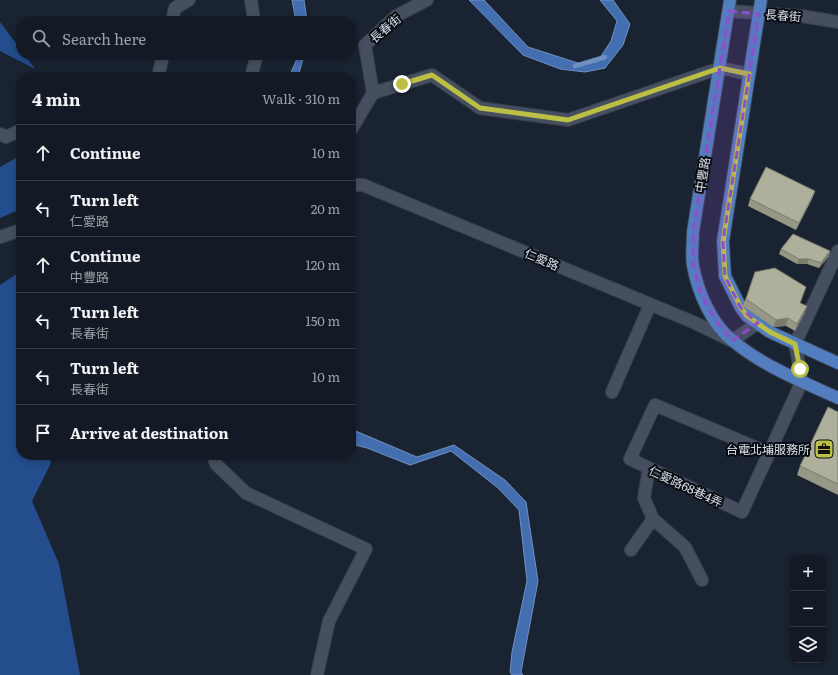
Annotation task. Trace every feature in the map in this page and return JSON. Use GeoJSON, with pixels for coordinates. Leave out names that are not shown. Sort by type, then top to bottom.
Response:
{"type":"FeatureCollection","features":[{"type":"Feature","properties":{"kind":"main road"},"geometry":{"type":"LineString","coordinates":[[761,0],[723,241],[725,276],[741,308],[747,316],[770,332],[838,364]]}},
{"type":"Feature","properties":{"kind":"main road","name":"中豐路"},"geometry":{"type":"LineString","coordinates":[[730,6],[693,232],[693,265],[702,295],[715,320],[732,341]]}},
{"type":"Feature","properties":{"kind":"main road","name":"仁愛路"},"geometry":{"type":"LineString","coordinates":[[732,341],[778,370],[838,398]]}},
{"type":"Feature","properties":{"kind":"street"},"geometry":{"type":"LineString","coordinates":[[173,16],[175,8],[189,0]]}},
{"type":"Feature","properties":{"kind":"street"},"geometry":{"type":"LineString","coordinates":[[251,0],[253,16]]}},
{"type":"Feature","properties":{"kind":"street","name":"長春街"},"geometry":{"type":"LineString","coordinates":[[373,93],[364,44],[396,16],[427,0]]}},
{"type":"Feature","properties":{"kind":"street","name":"長春街"},"geometry":{"type":"LineString","coordinates":[[730,6],[759,14],[802,16],[838,22]]}},
{"type":"Feature","properties":{"kind":"street"},"geometry":{"type":"LineString","coordinates":[[159,72],[162,60]]}},
{"type":"Feature","properties":{"kind":"street"},"geometry":{"type":"LineString","coordinates":[[252,72],[256,60]]}},
{"type":"Feature","properties":{"kind":"street"},"geometry":{"type":"LineString","coordinates":[[356,122],[373,93],[432,75],[480,108],[568,120],[720,68],[749,74]]}},
{"type":"Feature","properties":{"kind":"street"},"geometry":{"type":"LineString","coordinates":[[0,134],[6,137],[16,132]]}},
{"type":"Feature","properties":{"kind":"street","name":"仁愛路"},"geometry":{"type":"LineString","coordinates":[[356,185],[363,185],[650,304],[732,341]]}},
{"type":"Feature","properties":{"kind":"street"},"geometry":{"type":"LineString","coordinates":[[0,238],[16,232]]}},
{"type":"Feature","properties":{"kind":"street"},"geometry":{"type":"LineString","coordinates":[[769,453],[802,381],[795,344],[838,251]]}},
{"type":"Feature","properties":{"kind":"street"},"geometry":{"type":"LineString","coordinates":[[612,392],[650,304]]}},
{"type":"Feature","properties":{"kind":"street"},"geometry":{"type":"LineString","coordinates":[[732,341],[758,323]]}},
{"type":"Feature","properties":{"kind":"street","name":"仁愛路68巷4弄"},"geometry":{"type":"LineString","coordinates":[[655,406],[769,453],[742,512],[630,459],[655,406]]}},
{"type":"Feature","properties":{"kind":"street"},"geometry":{"type":"LineString","coordinates":[[215,460],[216,464],[246,493],[366,549],[329,622],[317,675]]}},
{"type":"Feature","properties":{"kind":"street"},"geometry":{"type":"LineString","coordinates":[[649,468],[644,498],[652,519],[685,547],[702,580]]}},
{"type":"Feature","properties":{"kind":"street"},"geometry":{"type":"LineString","coordinates":[[631,550],[652,519]]}},
{"type":"Feature","properties":{"kind":"highlighted area"},"geometry":{"type":"Polygon","coordinates":[[[729,11],[759,14],[723,241],[725,276],[741,308],[758,323],[732,341],[715,320],[701,295],[693,265],[693,232],[729,11]]]}},
{"type":"Feature","properties":{"kind":"shaded area"},"geometry":{"type":"Polygon","coordinates":[[[292,0],[304,0],[306,16],[295,16],[292,0]]]}},
{"type":"Feature","properties":{"kind":"shaded area"},"geometry":{"type":"Polygon","coordinates":[[[469,0],[484,0],[528,47],[581,64],[597,62],[611,41],[617,21],[600,0],[613,0],[630,24],[623,45],[605,68],[585,72],[560,69],[523,55],[469,0]]]}},
{"type":"Feature","properties":{"kind":"shaded area"},"geometry":{"type":"Polygon","coordinates":[[[0,22],[16,43],[16,59],[0,51],[0,22]]]}},
{"type":"Feature","properties":{"kind":"shaded area"},"geometry":{"type":"Polygon","coordinates":[[[18,60],[29,60],[35,69],[18,60]]]}},
{"type":"Feature","properties":{"kind":"shaded area"},"geometry":{"type":"Polygon","coordinates":[[[303,60],[299,72],[291,72],[296,61],[303,60]]]}},
{"type":"Feature","properties":{"kind":"shaded area"},"geometry":{"type":"Polygon","coordinates":[[[16,158],[16,211],[0,218],[0,167],[16,158]]]}},
{"type":"Feature","properties":{"kind":"shaded area"},"geometry":{"type":"Polygon","coordinates":[[[16,274],[16,460],[50,460],[51,463],[32,501],[59,564],[80,675],[0,675],[0,285],[16,274]]]}},
{"type":"Feature","properties":{"kind":"shaded area"},"geometry":{"type":"Polygon","coordinates":[[[356,431],[417,457],[454,445],[505,480],[526,502],[538,581],[521,672],[523,675],[512,675],[510,672],[512,652],[527,581],[519,510],[498,488],[451,451],[410,465],[356,445],[356,431]]]}},
{"type":"Feature","properties":{"kind":"building"},"geometry":{"type":"Polygon","coordinates":[[[766,167],[815,191],[799,223],[750,199],[766,167]]]}},
{"type":"Feature","properties":{"kind":"building"},"geometry":{"type":"Polygon","coordinates":[[[793,234],[830,251],[821,263],[809,259],[799,259],[781,249],[793,234]]]}},
{"type":"Feature","properties":{"kind":"building"},"geometry":{"type":"Polygon","coordinates":[[[775,268],[806,287],[800,303],[807,306],[797,324],[788,318],[776,320],[746,299],[755,272],[775,268]]]}},
{"type":"Feature","properties":{"kind":"building","name":"台電北埔服務所"},"geometry":{"type":"Polygon","coordinates":[[[828,407],[838,412],[838,484],[800,466],[828,407]]]}},
{"type":"Feature","properties":{"kind":"waterway"},"geometry":{"type":"LineString","coordinates":[[575,66],[605,57]]}},
{"type":"Feature","properties":{"kind":"place","name":"台電北埔服務所"},"geometry":{"type":"Point","coordinates":[824,449]}},
{"type":"Feature","properties":{"kind":"route"},"geometry":{"type":"LineString","coordinates":[[402,84],[432,75],[480,108],[568,120],[720,68],[749,74],[723,241],[725,276],[741,308],[747,316],[770,332],[795,344],[800,369]]}}]}
